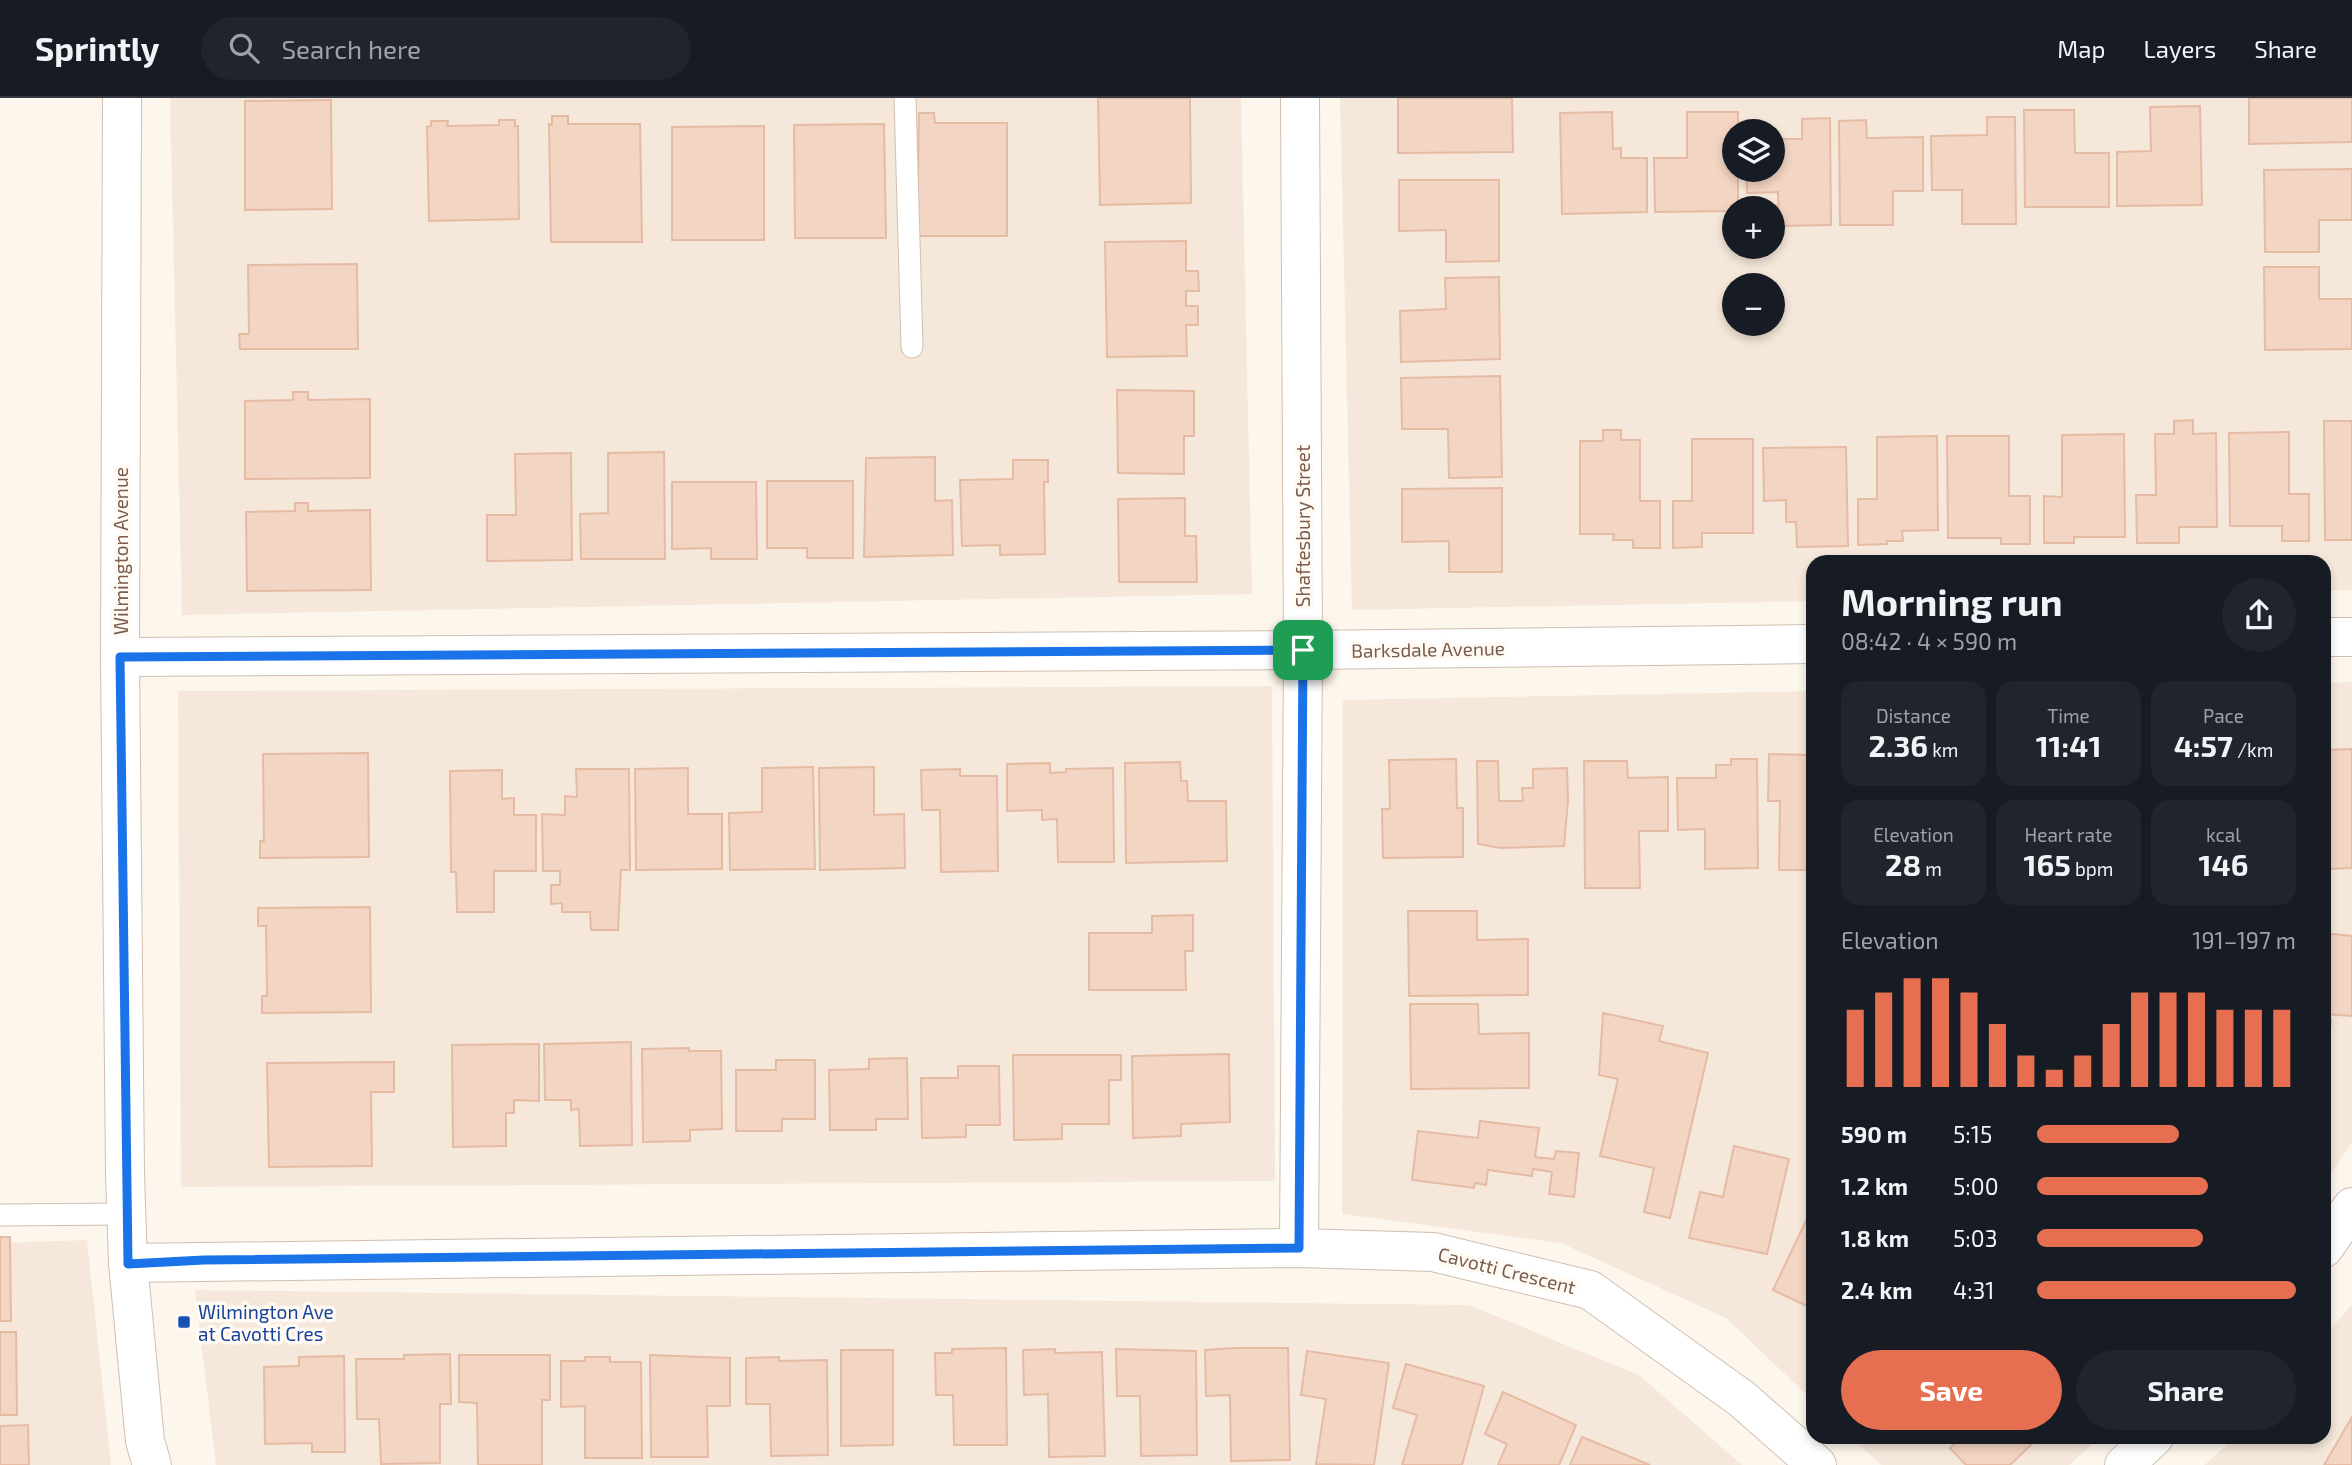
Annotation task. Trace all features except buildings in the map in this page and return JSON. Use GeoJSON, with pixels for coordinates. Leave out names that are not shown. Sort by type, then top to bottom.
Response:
{"type":"FeatureCollection","features":[{"type":"Feature","properties":{"kind":"street","name":"Wilmington Avenue"},"geometry":{"type":"LineString","coordinates":[[122,98],[120,657],[126,1214],[128,1264],[145,1441],[152,1465]]}},
{"type":"Feature","properties":{"kind":"street","name":"Shaftesbury Street"},"geometry":{"type":"LineString","coordinates":[[1299,1248],[1303,650],[1300,98]]}},
{"type":"Feature","properties":{"kind":"street"},"geometry":{"type":"LineString","coordinates":[[2331,638],[2352,637]]}},
{"type":"Feature","properties":{"kind":"street","name":"Barksdale Avenue"},"geometry":{"type":"LineString","coordinates":[[120,657],[1806,644]]}},
{"type":"Feature","properties":{"kind":"street"},"geometry":{"type":"LineString","coordinates":[[2331,1238],[2352,1207]]}},
{"type":"Feature","properties":{"kind":"street","name":"Cavotti Crescent"},"geometry":{"type":"LineString","coordinates":[[128,1264],[204,1260],[1299,1248],[1433,1252],[1590,1290],[1742,1399],[1817,1465]]}},
{"type":"Feature","properties":{"kind":"street"},"geometry":{"type":"LineString","coordinates":[[2124,1465],[2146,1444]]}},
{"type":"Feature","properties":{"kind":"lane"},"geometry":{"type":"LineString","coordinates":[[905,98],[912,347]]}},
{"type":"Feature","properties":{"kind":"lane"},"geometry":{"type":"LineString","coordinates":[[0,1215],[126,1214]]}},
{"type":"Feature","properties":{"kind":"shaded area"},"geometry":{"type":"Polygon","coordinates":[[[170,98],[1241,98],[1252,594],[182,615],[170,98]]]}},
{"type":"Feature","properties":{"kind":"shaded area"},"geometry":{"type":"Polygon","coordinates":[[[1340,98],[2352,98],[2352,590],[2331,591],[2331,555],[1806,555],[1806,601],[1352,610],[1340,98]]]}},
{"type":"Feature","properties":{"kind":"shaded area"},"geometry":{"type":"Polygon","coordinates":[[[2352,682],[2352,1142],[2331,1173],[2331,683],[2352,682]]]}},
{"type":"Feature","properties":{"kind":"shaded area"},"geometry":{"type":"Polygon","coordinates":[[[1272,686],[1275,1181],[181,1187],[178,691],[1272,686]]]}},
{"type":"Feature","properties":{"kind":"shaded area"},"geometry":{"type":"Polygon","coordinates":[[[1806,691],[1806,1394],[1726,1318],[1561,1243],[1342,1214],[1343,700],[1806,691]]]}},
{"type":"Feature","properties":{"kind":"shaded area"},"geometry":{"type":"Polygon","coordinates":[[[87,1240],[111,1465],[0,1465],[0,1243],[87,1240]]]}},
{"type":"Feature","properties":{"kind":"shaded area"},"geometry":{"type":"Polygon","coordinates":[[[195,1290],[1469,1305],[1639,1375],[1742,1465],[216,1465],[195,1290]]]}},
{"type":"Feature","properties":{"kind":"shaded area"},"geometry":{"type":"Polygon","coordinates":[[[2352,1304],[2352,1465],[2204,1465],[2228,1444],[2331,1444],[2331,1329],[2352,1304]]]}},
{"type":"Feature","properties":{"kind":"shaded area"},"geometry":{"type":"Polygon","coordinates":[[[1858,1444],[2092,1444],[2069,1465],[1881,1465],[1858,1444]]]}},
{"type":"Feature","properties":{"kind":"place","name":"Wilmington Ave at Cavotti Cres"},"geometry":{"type":"Point","coordinates":[184,1322]}},
{"type":"Feature","properties":{"kind":"route"},"geometry":{"type":"LineString","coordinates":[[1303,650],[1299,1248],[204,1260],[128,1264],[120,657],[1303,650]]}}]}
